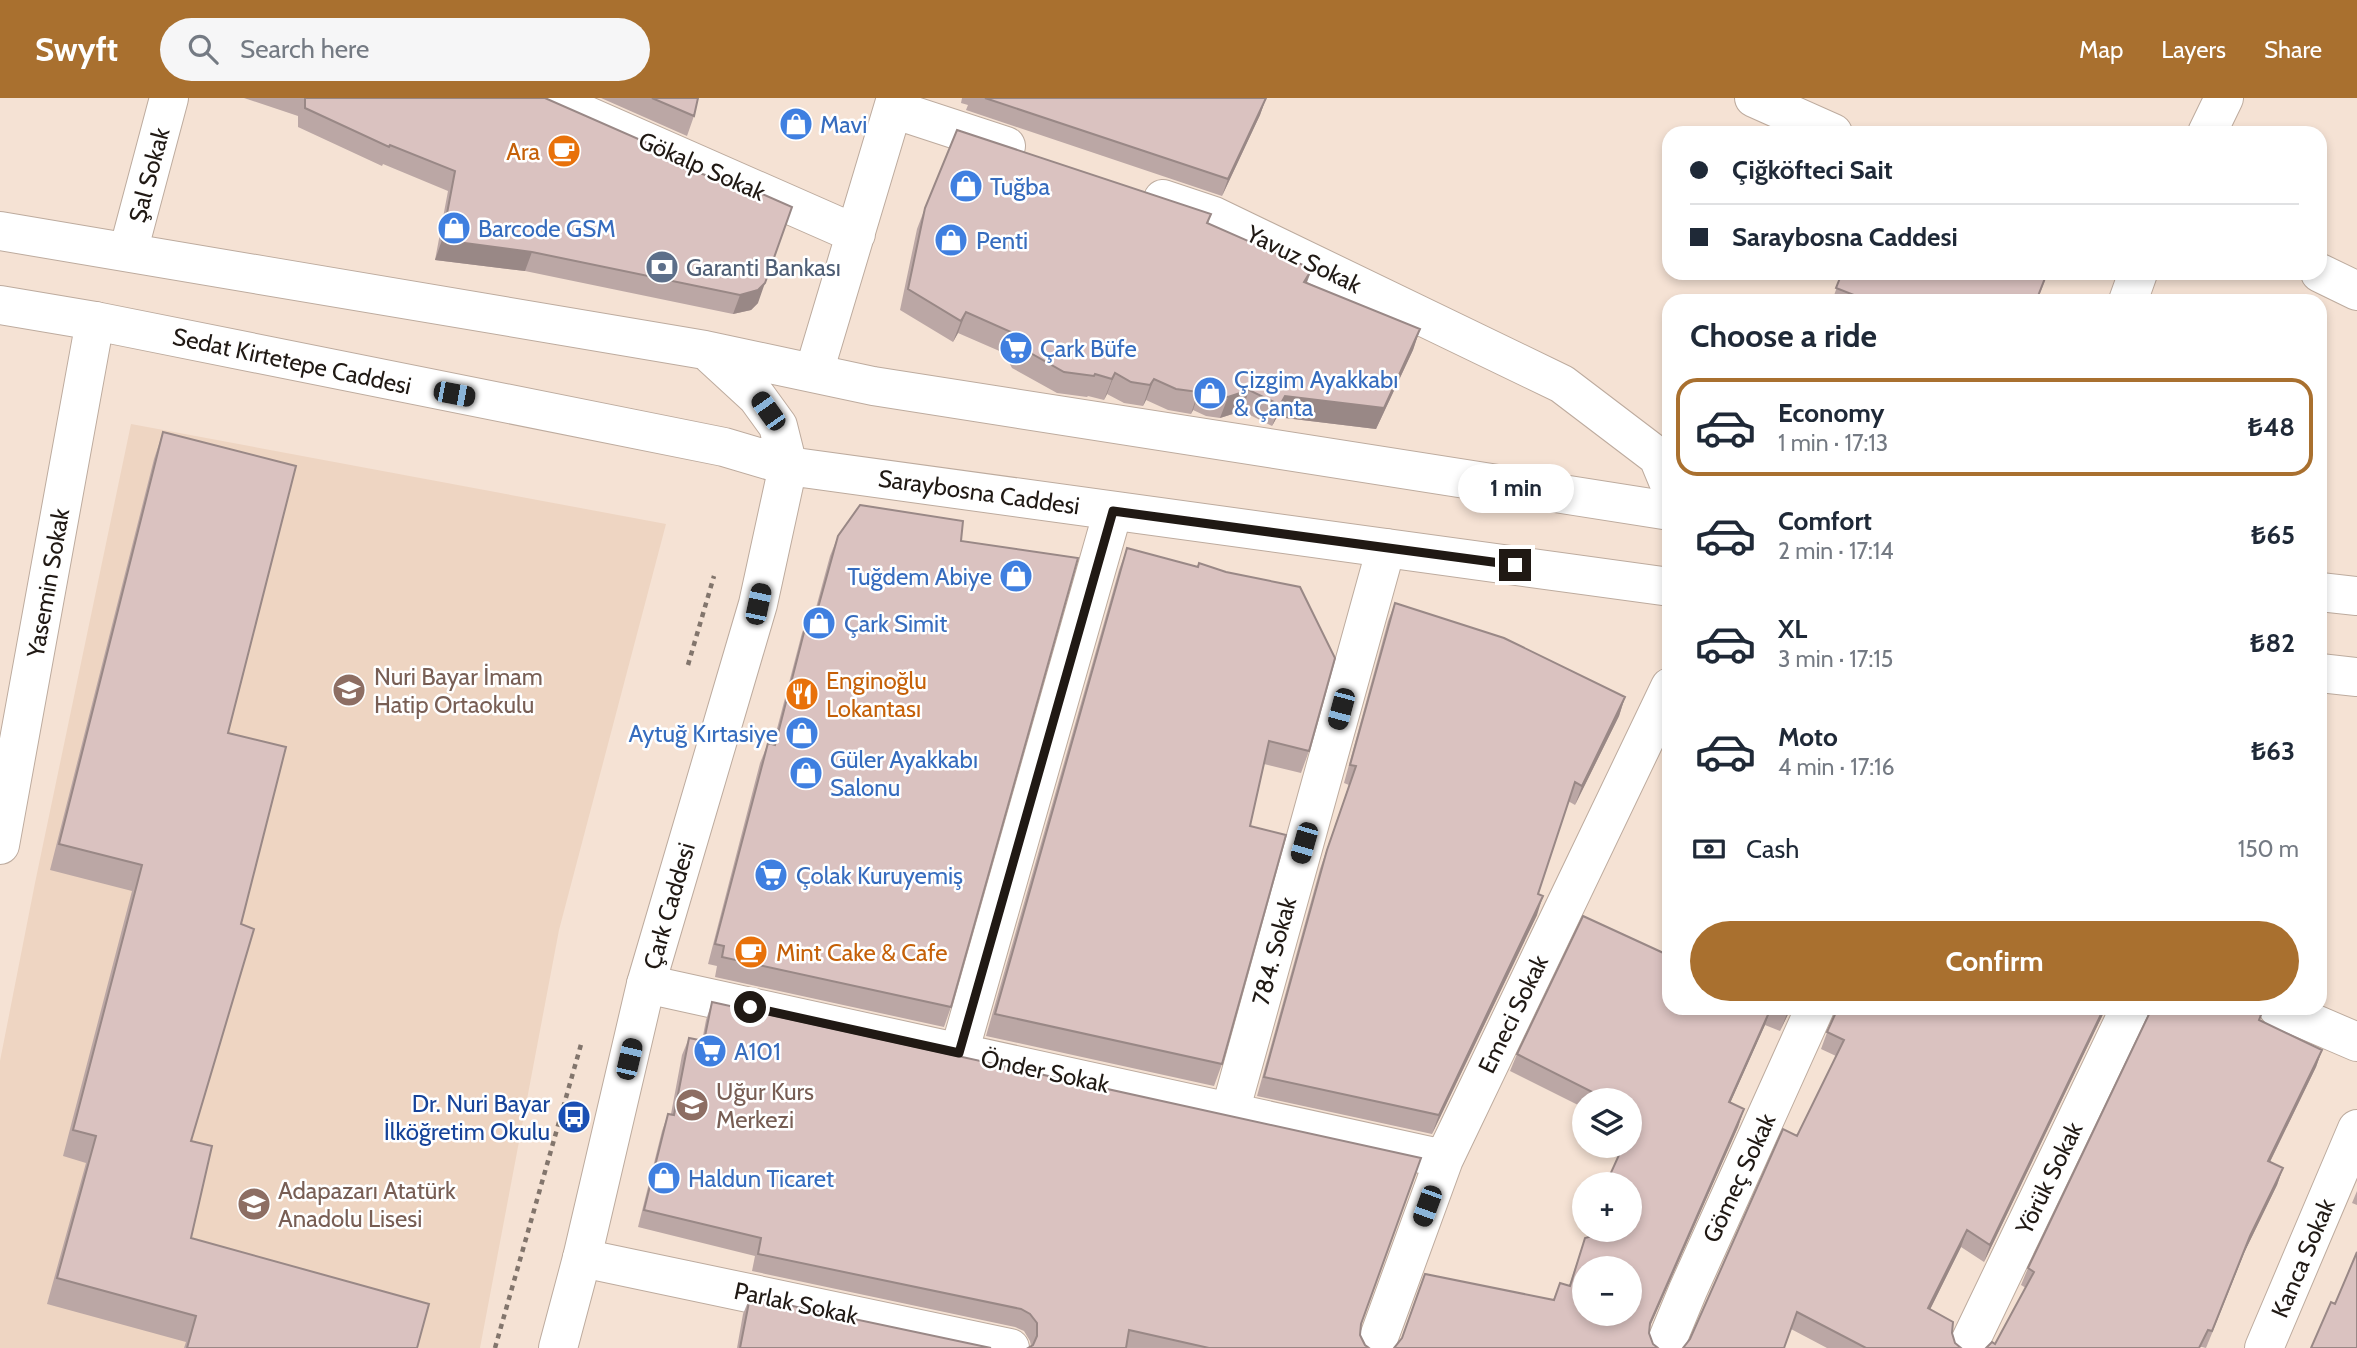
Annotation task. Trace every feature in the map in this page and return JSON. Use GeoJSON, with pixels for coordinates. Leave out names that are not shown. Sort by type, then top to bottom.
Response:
{"type":"FeatureCollection","features":[{"type":"Feature","properties":{"kind":"street","name":"Şal Sokak"},"geometry":{"type":"LineString","coordinates":[[128,252],[169,98]]}},
{"type":"Feature","properties":{"kind":"street","name":"Gökalp Sokak"},"geometry":{"type":"LineString","coordinates":[[547,98],[856,234]]}},
{"type":"Feature","properties":{"kind":"street"},"geometry":{"type":"LineString","coordinates":[[1754,98],[1817,126]]}},
{"type":"Feature","properties":{"kind":"street"},"geometry":{"type":"LineString","coordinates":[[2210,126],[2224,98]]}},
{"type":"Feature","properties":{"kind":"street"},"geometry":{"type":"LineString","coordinates":[[814,372],[895,103],[1034,156]]}},
{"type":"Feature","properties":{"kind":"street","name":"Yavuz Sokak"},"geometry":{"type":"LineString","coordinates":[[1137,190],[1214,216],[1562,384],[1658,457],[1662,467]]}},
{"type":"Feature","properties":{"kind":"street"},"geometry":{"type":"LineString","coordinates":[[0,230],[705,350],[873,386],[1662,510]]}},
{"type":"Feature","properties":{"kind":"street"},"geometry":{"type":"LineString","coordinates":[[2327,276],[2357,291]]}},
{"type":"Feature","properties":{"kind":"street","name":"Sedat Kirtetepe Caddesi"},"geometry":{"type":"LineString","coordinates":[[0,305],[95,321],[724,447],[788,466]]}},
{"type":"Feature","properties":{"kind":"street","name":"Yasemin Sokak"},"geometry":{"type":"LineString","coordinates":[[0,845],[95,321]]}},
{"type":"Feature","properties":{"kind":"street"},"geometry":{"type":"LineString","coordinates":[[705,350],[757,397],[778,426],[788,466]]}},
{"type":"Feature","properties":{"kind":"street","name":"Saraybosna Caddesi"},"geometry":{"type":"LineString","coordinates":[[788,466],[1662,586]]}},
{"type":"Feature","properties":{"kind":"street","name":"Çark Caddesi"},"geometry":{"type":"LineString","coordinates":[[558,1348],[582,1258],[646,984],[758,604],[788,466]]}},
{"type":"Feature","properties":{"kind":"street"},"geometry":{"type":"LineString","coordinates":[[959,1053],[1113,511]]}},
{"type":"Feature","properties":{"kind":"street","name":"784. Sokak"},"geometry":{"type":"LineString","coordinates":[[1230,1112],[1386,548]]}},
{"type":"Feature","properties":{"kind":"street"},"geometry":{"type":"LineString","coordinates":[[2327,593],[2357,596]]}},
{"type":"Feature","properties":{"kind":"street"},"geometry":{"type":"LineString","coordinates":[[2327,674],[2357,677]]}},
{"type":"Feature","properties":{"kind":"street","name":"Emeci Sokak"},"geometry":{"type":"LineString","coordinates":[[1375,1348],[1444,1158],[1662,709]]}},
{"type":"Feature","properties":{"kind":"street","name":"Önder Sokak"},"geometry":{"type":"LineString","coordinates":[[646,984],[1444,1158]]}},
{"type":"Feature","properties":{"kind":"street","name":"Gömeç Sokak"},"geometry":{"type":"LineString","coordinates":[[1664,1348],[1812,1015]]}},
{"type":"Feature","properties":{"kind":"street","name":"Yörük Sokak"},"geometry":{"type":"LineString","coordinates":[[1967,1348],[2127,1015]]}},
{"type":"Feature","properties":{"kind":"street"},"geometry":{"type":"LineString","coordinates":[[2295,1015],[2357,1041]]}},
{"type":"Feature","properties":{"kind":"street","name":"Kanca Sokak"},"geometry":{"type":"LineString","coordinates":[[2264,1348],[2357,1129]]}},
{"type":"Feature","properties":{"kind":"street","name":"Parlak Sokak"},"geometry":{"type":"LineString","coordinates":[[582,1258],[1010,1348]]}},
{"type":"Feature","properties":{"kind":"shaded area"},"geometry":{"type":"Polygon","coordinates":[[[131,424],[666,524],[559,930],[480,1348],[0,1348],[0,1061],[131,424]]]}},
{"type":"Feature","properties":{"kind":"building"},"geometry":{"type":"Polygon","coordinates":[[[305,98],[545,98],[684,159],[682,168],[746,187],[792,207],[765,283],[758,290],[740,295],[532,252],[442,240],[455,171],[390,145],[389,147],[305,108],[305,98]]]}},
{"type":"Feature","properties":{"kind":"building"},"geometry":{"type":"Polygon","coordinates":[[[652,98],[698,98],[694,116],[652,98]]]}},
{"type":"Feature","properties":{"kind":"building"},"geometry":{"type":"Polygon","coordinates":[[[985,98],[1266,98],[1228,179],[985,98]]]}},
{"type":"Feature","properties":{"kind":"building"},"geometry":{"type":"Polygon","coordinates":[[[957,130],[1211,214],[1207,223],[1312,269],[1304,282],[1420,329],[1384,408],[1285,396],[1280,405],[1249,390],[1228,397],[1200,389],[1198,392],[1176,389],[1154,379],[1150,385],[1131,382],[1115,373],[1112,379],[1095,374],[1064,372],[1020,347],[1011,332],[966,312],[961,321],[908,289],[925,208],[957,130]]]}},
{"type":"Feature","properties":{"kind":"building"},"geometry":{"type":"Polygon","coordinates":[[[1839,280],[2044,280],[2039,294],[1851,294],[1836,288],[1839,280]]]}},
{"type":"Feature","properties":{"kind":"building"},"geometry":{"type":"Polygon","coordinates":[[[163,432],[296,466],[228,733],[286,747],[241,924],[254,929],[191,1141],[212,1146],[191,1238],[429,1304],[417,1348],[187,1348],[196,1316],[57,1278],[96,1136],[73,1130],[142,865],[59,844],[163,432]]]}},
{"type":"Feature","properties":{"kind":"building"},"geometry":{"type":"Polygon","coordinates":[[[860,505],[963,521],[961,541],[1078,558],[951,1007],[722,957],[724,946],[715,944],[768,743],[775,745],[809,613],[816,615],[838,536],[860,505]]]}},
{"type":"Feature","properties":{"kind":"building"},"geometry":{"type":"Polygon","coordinates":[[[1127,548],[1198,567],[1199,563],[1226,572],[1300,587],[1335,658],[1309,751],[1269,741],[1250,826],[1286,835],[1222,1064],[995,1014],[1127,548]]]}},
{"type":"Feature","properties":{"kind":"building"},"geometry":{"type":"Polygon","coordinates":[[[1395,603],[1504,638],[1625,697],[1582,786],[1575,782],[1538,894],[1543,896],[1439,1115],[1264,1077],[1327,850],[1356,766],[1350,765],[1395,603]]]}},
{"type":"Feature","properties":{"kind":"building"},"geometry":{"type":"Polygon","coordinates":[[[1583,916],[1662,952],[1662,1015],[1768,1015],[1729,1102],[1744,1109],[1650,1323],[1649,1333],[1653,1344],[1658,1348],[1394,1348],[1402,1338],[1425,1274],[1554,1300],[1560,1283],[1570,1286],[1572,1280],[1572,1326],[1642,1326],[1642,1256],[1579,1256],[1584,1242],[1642,1242],[1642,1172],[1611,1172],[1618,1158],[1642,1158],[1642,1088],[1584,1088],[1517,1054],[1583,916]]]}},
{"type":"Feature","properties":{"kind":"building"},"geometry":{"type":"Polygon","coordinates":[[[712,1002],[1421,1158],[1361,1324],[1360,1335],[1369,1348],[1209,1348],[1129,1330],[1126,1348],[1028,1348],[1033,1345],[1037,1336],[1037,1323],[1030,1314],[1021,1309],[758,1254],[761,1238],[644,1210],[668,1114],[674,1115],[689,1038],[704,1041],[712,1002]]]}},
{"type":"Feature","properties":{"kind":"building"},"geometry":{"type":"Polygon","coordinates":[[[1835,1015],[2101,1015],[1990,1245],[1967,1230],[1928,1308],[1953,1322],[1955,1343],[1961,1348],[1866,1348],[1797,1312],[1784,1348],[1683,1348],[1690,1339],[1783,1129],[1797,1136],[1844,1040],[1827,1032],[1835,1015]]]}},
{"type":"Feature","properties":{"kind":"building"},"geometry":{"type":"Polygon","coordinates":[[[2149,1015],[2261,1015],[2259,1020],[2322,1050],[2268,1161],[2283,1168],[2250,1236],[2212,1331],[2208,1330],[2199,1348],[1986,1348],[1992,1342],[1995,1344],[2034,1272],[2028,1268],[2149,1015]]]}},
{"type":"Feature","properties":{"kind":"building"},"geometry":{"type":"Polygon","coordinates":[[[2357,1252],[2357,1348],[2311,1348],[2331,1302],[2335,1304],[2357,1252]]]}},
{"type":"Feature","properties":{"kind":"building"},"geometry":{"type":"Polygon","coordinates":[[[750,1297],[991,1348],[740,1348],[750,1297]]]}},
{"type":"Feature","properties":{"kind":"place","name":"Mavi"},"geometry":{"type":"Point","coordinates":[796,124]}},
{"type":"Feature","properties":{"kind":"place","name":"Ara"},"geometry":{"type":"Point","coordinates":[564,151]}},
{"type":"Feature","properties":{"kind":"place","name":"Tuğba"},"geometry":{"type":"Point","coordinates":[966,186]}},
{"type":"Feature","properties":{"kind":"place","name":"Barcode GSM"},"geometry":{"type":"Point","coordinates":[454,228]}},
{"type":"Feature","properties":{"kind":"place","name":"Penti"},"geometry":{"type":"Point","coordinates":[951,240]}},
{"type":"Feature","properties":{"kind":"place","name":"Garanti Bankası"},"geometry":{"type":"Point","coordinates":[662,267]}},
{"type":"Feature","properties":{"kind":"place","name":"Çark Büfe"},"geometry":{"type":"Point","coordinates":[1016,348]}},
{"type":"Feature","properties":{"kind":"place","name":"Çizgim Ayakkabı & Çanta"},"geometry":{"type":"Point","coordinates":[1210,393]}},
{"type":"Feature","properties":{"kind":"place","name":"Tuğdem Abiye"},"geometry":{"type":"Point","coordinates":[1016,576]}},
{"type":"Feature","properties":{"kind":"place","name":"Çark Simit"},"geometry":{"type":"Point","coordinates":[819,623]}},
{"type":"Feature","properties":{"kind":"place","name":"Nuri Bayar İmam Hatip Ortaokulu"},"geometry":{"type":"Point","coordinates":[349,690]}},
{"type":"Feature","properties":{"kind":"place","name":"Enginoğlu Lokantası"},"geometry":{"type":"Point","coordinates":[802,694]}},
{"type":"Feature","properties":{"kind":"place","name":"Aytuğ Kırtasiye"},"geometry":{"type":"Point","coordinates":[802,733]}},
{"type":"Feature","properties":{"kind":"place","name":"Güler Ayakkabı Salonu"},"geometry":{"type":"Point","coordinates":[806,773]}},
{"type":"Feature","properties":{"kind":"place","name":"Çolak Kuruyemiş"},"geometry":{"type":"Point","coordinates":[771,875]}},
{"type":"Feature","properties":{"kind":"place","name":"Mint Cake & Cafe"},"geometry":{"type":"Point","coordinates":[751,952]}},
{"type":"Feature","properties":{"kind":"place","name":"A101"},"geometry":{"type":"Point","coordinates":[710,1051]}},
{"type":"Feature","properties":{"kind":"place","name":"Uğur Kurs Merkezi"},"geometry":{"type":"Point","coordinates":[692,1105]}},
{"type":"Feature","properties":{"kind":"place","name":"Dr. Nuri Bayar İlköğretim Okulu"},"geometry":{"type":"Point","coordinates":[574,1117]}},
{"type":"Feature","properties":{"kind":"place","name":"Haldun Ticaret"},"geometry":{"type":"Point","coordinates":[664,1178]}},
{"type":"Feature","properties":{"kind":"place","name":"Adapazarı Atatürk Anadolu Lisesi"},"geometry":{"type":"Point","coordinates":[254,1204]}},
{"type":"Feature","properties":{"kind":"route"},"geometry":{"type":"LineString","coordinates":[[750,1007],[959,1053],[1113,511],[1515,565]]}}]}
